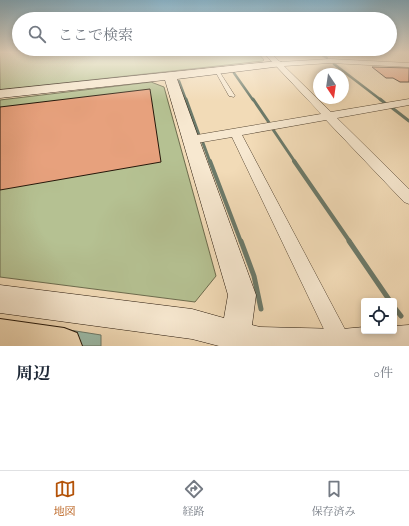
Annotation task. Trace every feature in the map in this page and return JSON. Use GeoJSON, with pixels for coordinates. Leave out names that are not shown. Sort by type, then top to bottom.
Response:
{"type":"FeatureCollection","features":[{"type":"Feature","properties":{"kind":"highway"},"geometry":{"type":"LineString","coordinates":[[0,337],[64,346]]}},
{"type":"Feature","properties":{"kind":"street"},"geometry":{"type":"LineString","coordinates":[[0,94],[233,69]]}},
{"type":"Feature","properties":{"kind":"street"},"geometry":{"type":"LineString","coordinates":[[283,69],[409,198]]}},
{"type":"Feature","properties":{"kind":"street"},"geometry":{"type":"LineString","coordinates":[[170,76],[242,295],[241,307],[252,341]]}},
{"type":"Feature","properties":{"kind":"street"},"geometry":{"type":"LineString","coordinates":[[191,140],[409,102]]}},
{"type":"Feature","properties":{"kind":"street"},"geometry":{"type":"LineString","coordinates":[[235,132],[342,344]]}},
{"type":"Feature","properties":{"kind":"street"},"geometry":{"type":"LineString","coordinates":[[0,299],[192,324],[252,341],[342,344],[409,340]]}},
{"type":"Feature","properties":{"kind":"lane"},"geometry":{"type":"LineString","coordinates":[[217,71],[232,96]]}},
{"type":"Feature","properties":{"kind":"shaded area"},"geometry":{"type":"Polygon","coordinates":[[[0,69],[189,69],[0,90],[0,69]]]}},
{"type":"Feature","properties":{"kind":"shaded area"},"geometry":{"type":"Polygon","coordinates":[[[151,82],[164,87],[216,276],[195,302],[0,277],[0,100],[151,82]]]}},
{"type":"Feature","properties":{"kind":"shaded area"},"geometry":{"type":"Polygon","coordinates":[[[44,326],[101,335],[101,346],[34,346],[44,326]]]}},
{"type":"Feature","properties":{"kind":"building"},"geometry":{"type":"Polygon","coordinates":[[[375,69],[409,69],[409,82],[400,82],[393,78],[386,78],[375,69]]]}},
{"type":"Feature","properties":{"kind":"building"},"geometry":{"type":"Polygon","coordinates":[[[150,89],[161,162],[0,190],[0,107],[150,89]]]}},
{"type":"Feature","properties":{"kind":"waterway"},"geometry":{"type":"LineString","coordinates":[[341,69],[381,100]]}},
{"type":"Feature","properties":{"kind":"waterway"},"geometry":{"type":"LineString","coordinates":[[234,73],[253,100]]}},
{"type":"Feature","properties":{"kind":"waterway"},"geometry":{"type":"LineString","coordinates":[[179,81],[186,100]]}},
{"type":"Feature","properties":{"kind":"waterway"},"geometry":{"type":"LineString","coordinates":[[186,99],[199,135]]}},
{"type":"Feature","properties":{"kind":"waterway"},"geometry":{"type":"LineString","coordinates":[[253,99],[270,124]]}},
{"type":"Feature","properties":{"kind":"waterway"},"geometry":{"type":"LineString","coordinates":[[380,99],[386,104]]}},
{"type":"Feature","properties":{"kind":"waterway"},"geometry":{"type":"LineString","coordinates":[[391,107],[409,121]]}},
{"type":"Feature","properties":{"kind":"waterway"},"geometry":{"type":"LineString","coordinates":[[272,128],[295,162]]}},
{"type":"Feature","properties":{"kind":"waterway"},"geometry":{"type":"LineString","coordinates":[[203,143],[210,162]]}},
{"type":"Feature","properties":{"kind":"waterway"},"geometry":{"type":"LineString","coordinates":[[210,161],[241,242]]}},
{"type":"Feature","properties":{"kind":"waterway"},"geometry":{"type":"LineString","coordinates":[[294,161],[350,242]]}},
{"type":"Feature","properties":{"kind":"waterway"},"geometry":{"type":"LineString","coordinates":[[241,241],[254,276],[261,309]]}},
{"type":"Feature","properties":{"kind":"waterway"},"geometry":{"type":"LineString","coordinates":[[349,241],[388,298]]}},
{"type":"Feature","properties":{"kind":"waterway"},"geometry":{"type":"LineString","coordinates":[[397,311],[401,316]]}}]}
